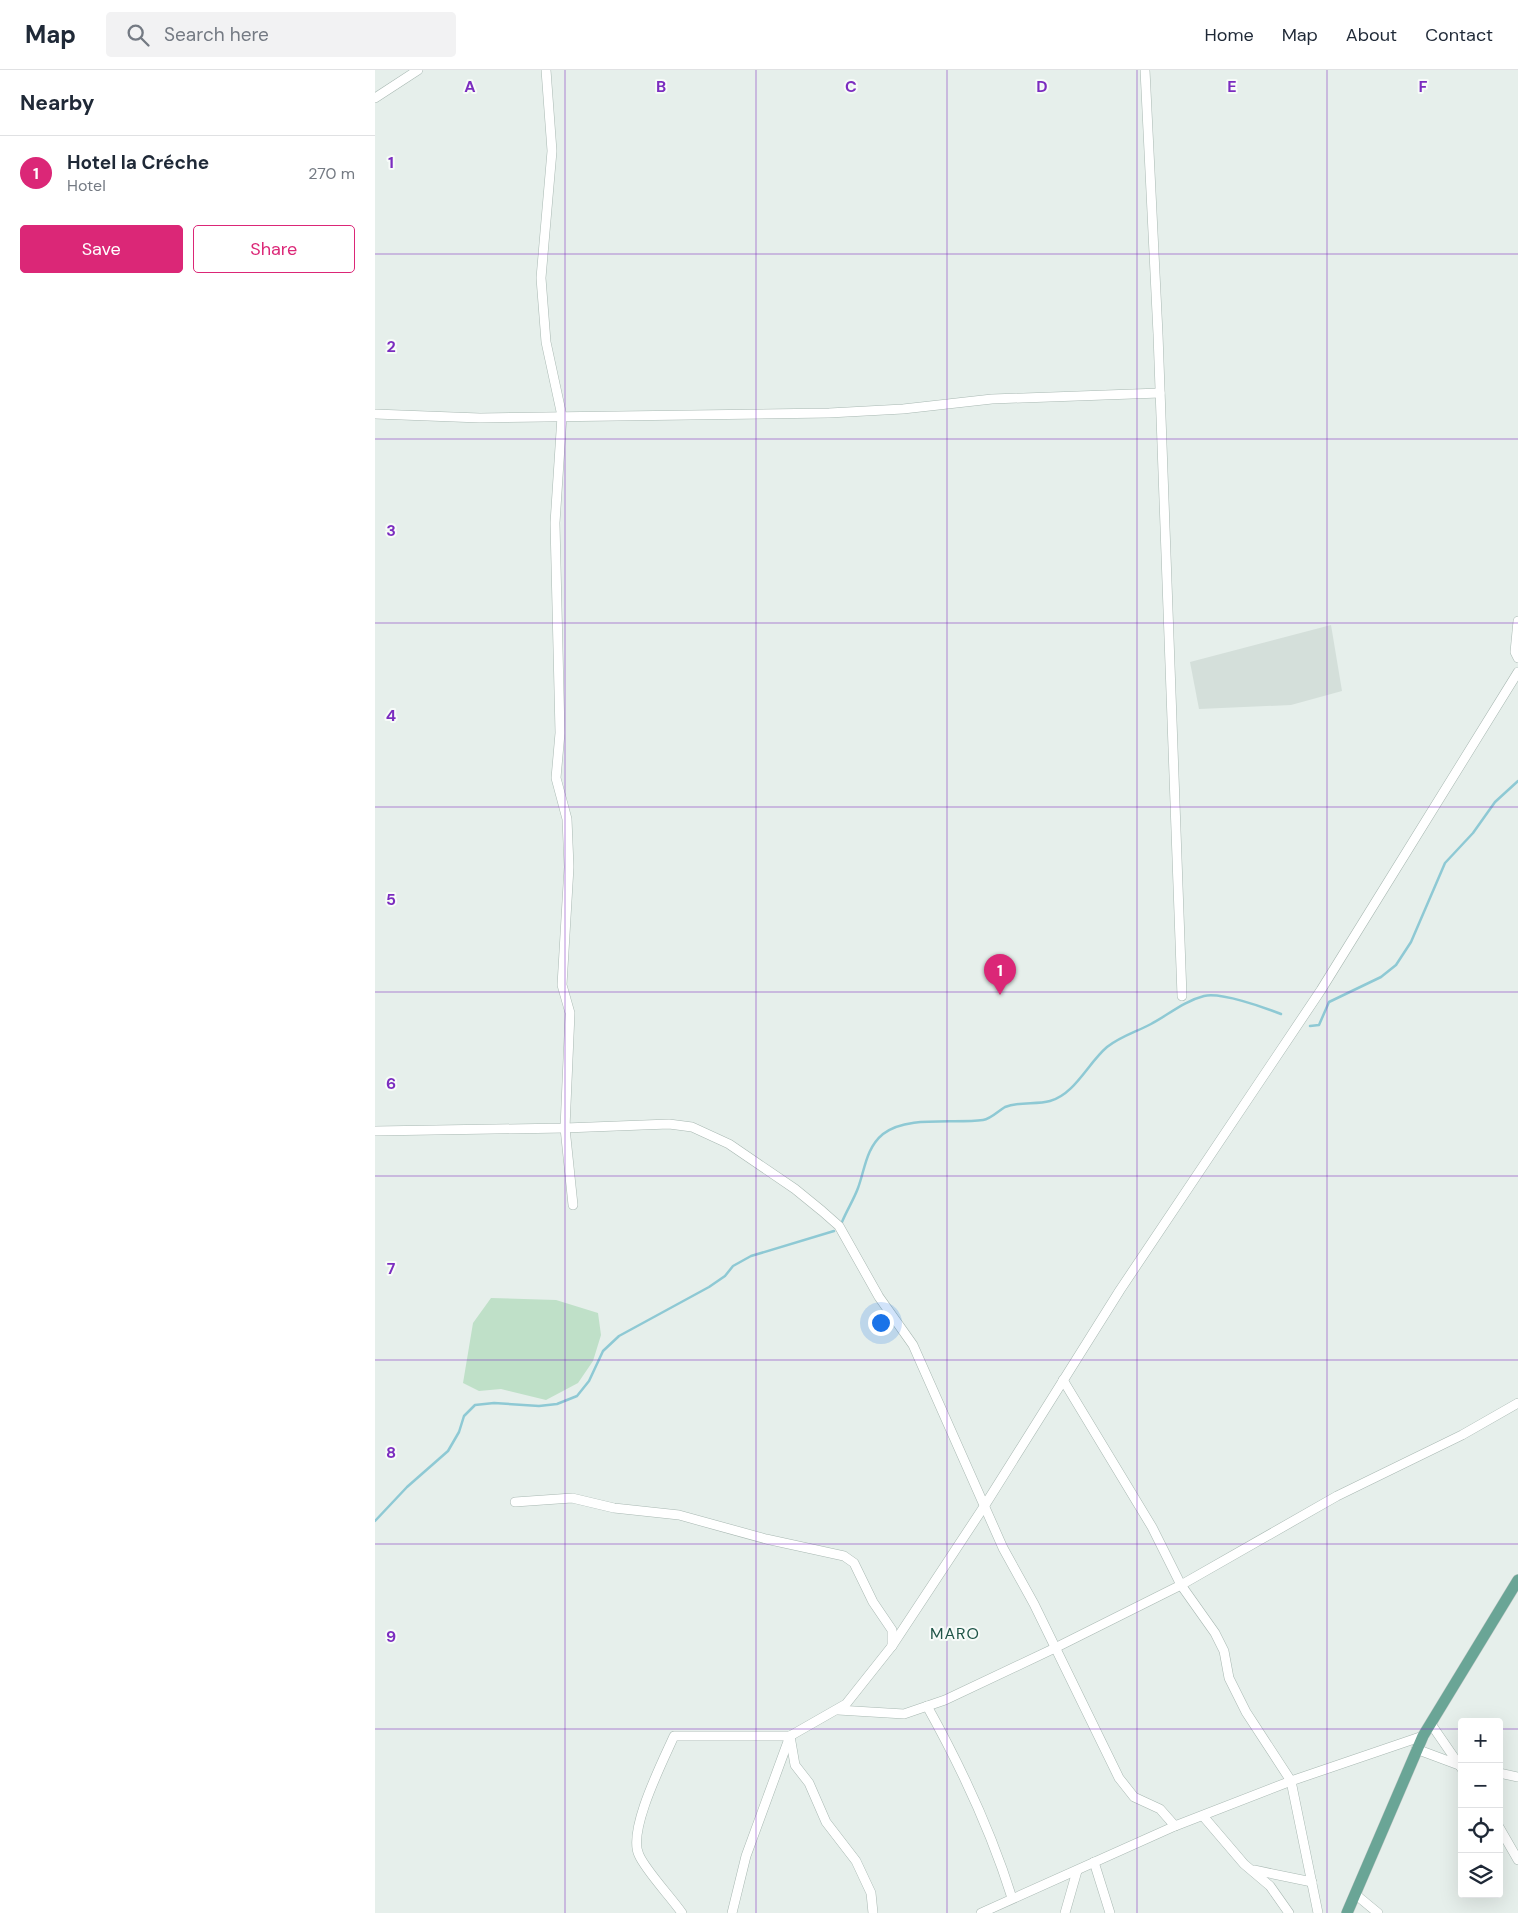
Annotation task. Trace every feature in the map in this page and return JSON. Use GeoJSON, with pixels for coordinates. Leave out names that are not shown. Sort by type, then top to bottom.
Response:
{"type":"FeatureCollection","features":[{"type":"Feature","properties":{"kind":"main road"},"geometry":{"type":"LineString","coordinates":[[1347,1913],[1423,1736],[1518,1580]]}},
{"type":"Feature","properties":{"kind":"street"},"geometry":{"type":"LineString","coordinates":[[375,98],[418,70]]}},
{"type":"Feature","properties":{"kind":"street"},"geometry":{"type":"LineString","coordinates":[[546,70],[552,151],[541,278],[546,342],[562,416],[555,523],[560,732],[556,778],[567,819],[569,867],[562,985],[570,1013],[565,1128],[573,1205]]}},
{"type":"Feature","properties":{"kind":"street"},"geometry":{"type":"LineString","coordinates":[[1145,70],[1160,393],[1182,996]]}},
{"type":"Feature","properties":{"kind":"street"},"geometry":{"type":"LineString","coordinates":[[375,414],[481,418],[829,413],[903,409],[992,399],[1160,393]]}},
{"type":"Feature","properties":{"kind":"street"},"geometry":{"type":"LineString","coordinates":[[1518,621],[1515,652],[1518,658]]}},
{"type":"Feature","properties":{"kind":"street"},"geometry":{"type":"LineString","coordinates":[[682,1913],[638,1854],[635,1836],[655,1778],[674,1736],[790,1736],[846,1704],[892,1646],[985,1505],[1181,1197],[1321,990],[1518,672]]}},
{"type":"Feature","properties":{"kind":"street"},"geometry":{"type":"LineString","coordinates":[[375,1131],[565,1128],[669,1124],[692,1127],[729,1144],[795,1189],[822,1211],[839,1226],[879,1297],[913,1345],[1003,1548],[1119,1778],[1135,1798],[1160,1809],[1175,1826]]}},
{"type":"Feature","properties":{"kind":"street"},"geometry":{"type":"LineString","coordinates":[[1063,1380],[1151,1527],[1181,1584],[1215,1633],[1224,1651],[1229,1678],[1246,1712],[1291,1781],[1318,1913]]}},
{"type":"Feature","properties":{"kind":"street"},"geometry":{"type":"LineString","coordinates":[[838,1710],[904,1714],[927,1706],[1055,1648],[1181,1584],[1337,1496],[1462,1435],[1518,1403]]}},
{"type":"Feature","properties":{"kind":"street"},"geometry":{"type":"LineString","coordinates":[[515,1502],[572,1498],[614,1508],[679,1515],[765,1539],[844,1556],[854,1563],[873,1602],[891,1630],[892,1646]]}},
{"type":"Feature","properties":{"kind":"street"},"geometry":{"type":"LineString","coordinates":[[927,1706],[953,1753],[1000,1858],[1012,1898]]}},
{"type":"Feature","properties":{"kind":"street"},"geometry":{"type":"LineString","coordinates":[[1431,1724],[1458,1763]]}},
{"type":"Feature","properties":{"kind":"street"},"geometry":{"type":"LineString","coordinates":[[732,1913],[746,1856],[790,1736]]}},
{"type":"Feature","properties":{"kind":"street"},"geometry":{"type":"LineString","coordinates":[[790,1736],[795,1766],[809,1782],[826,1822],[856,1860],[871,1893],[873,1913]]}},
{"type":"Feature","properties":{"kind":"street"},"geometry":{"type":"LineString","coordinates":[[981,1913],[1175,1826],[1291,1781],[1423,1736]]}},
{"type":"Feature","properties":{"kind":"street"},"geometry":{"type":"LineString","coordinates":[[1417,1749],[1458,1766]]}},
{"type":"Feature","properties":{"kind":"street"},"geometry":{"type":"LineString","coordinates":[[1503,1775],[1518,1777]]}},
{"type":"Feature","properties":{"kind":"street"},"geometry":{"type":"LineString","coordinates":[[1203,1816],[1244,1864],[1270,1886],[1289,1913]]}},
{"type":"Feature","properties":{"kind":"street"},"geometry":{"type":"LineString","coordinates":[[1503,1834],[1518,1860]]}},
{"type":"Feature","properties":{"kind":"street"},"geometry":{"type":"LineString","coordinates":[[1094,1862],[1110,1913]]}},
{"type":"Feature","properties":{"kind":"street"},"geometry":{"type":"LineString","coordinates":[[1253,1870],[1312,1882]]}},
{"type":"Feature","properties":{"kind":"street"},"geometry":{"type":"LineString","coordinates":[[1065,1913],[1077,1871]]}},
{"type":"Feature","properties":{"kind":"street"},"geometry":{"type":"LineString","coordinates":[[1355,1894],[1375,1912]]}},
{"type":"Feature","properties":{"kind":"shaded area"},"geometry":{"type":"Polygon","coordinates":[[[1331,625],[1342,691],[1291,705],[1199,709],[1190,662],[1331,625]]]}},
{"type":"Feature","properties":{"kind":"green space"},"geometry":{"type":"Polygon","coordinates":[[[491,1298],[556,1300],[598,1313],[601,1335],[593,1361],[578,1383],[546,1400],[501,1389],[479,1391],[463,1383],[473,1323],[491,1298]]]}},
{"type":"Feature","properties":{"kind":"waterway"},"geometry":{"type":"LineString","coordinates":[[1310,1026],[1319,1025],[1329,1002],[1381,977],[1396,965],[1411,942],[1445,863],[1473,833],[1495,802],[1518,781]]}},
{"type":"Feature","properties":{"kind":"waterway"},"geometry":{"type":"LineString","coordinates":[[842,1222],[856,1192],[869,1152],[877,1140],[893,1128],[918,1122],[983,1120],[1011,1105],[1050,1101],[1067,1092],[1112,1043],[1197,998],[1211,995],[1221,996],[1253,1004],[1281,1014]]}},
{"type":"Feature","properties":{"kind":"waterway"},"geometry":{"type":"LineString","coordinates":[[375,1521],[407,1487],[448,1451],[459,1432],[464,1416],[475,1405],[494,1403],[539,1406],[557,1404],[577,1396],[589,1381],[603,1351],[619,1336],[709,1287],[725,1276],[733,1266],[751,1256],[834,1231]]}},
{"type":"Feature","properties":{"kind":"place","name":"Hotel la Créche"},"geometry":{"type":"Point","coordinates":[1000,995]}},
{"type":"Feature","properties":{"kind":"district","name":"MARO"},"geometry":{"type":"Point","coordinates":[955,1633]}}]}
